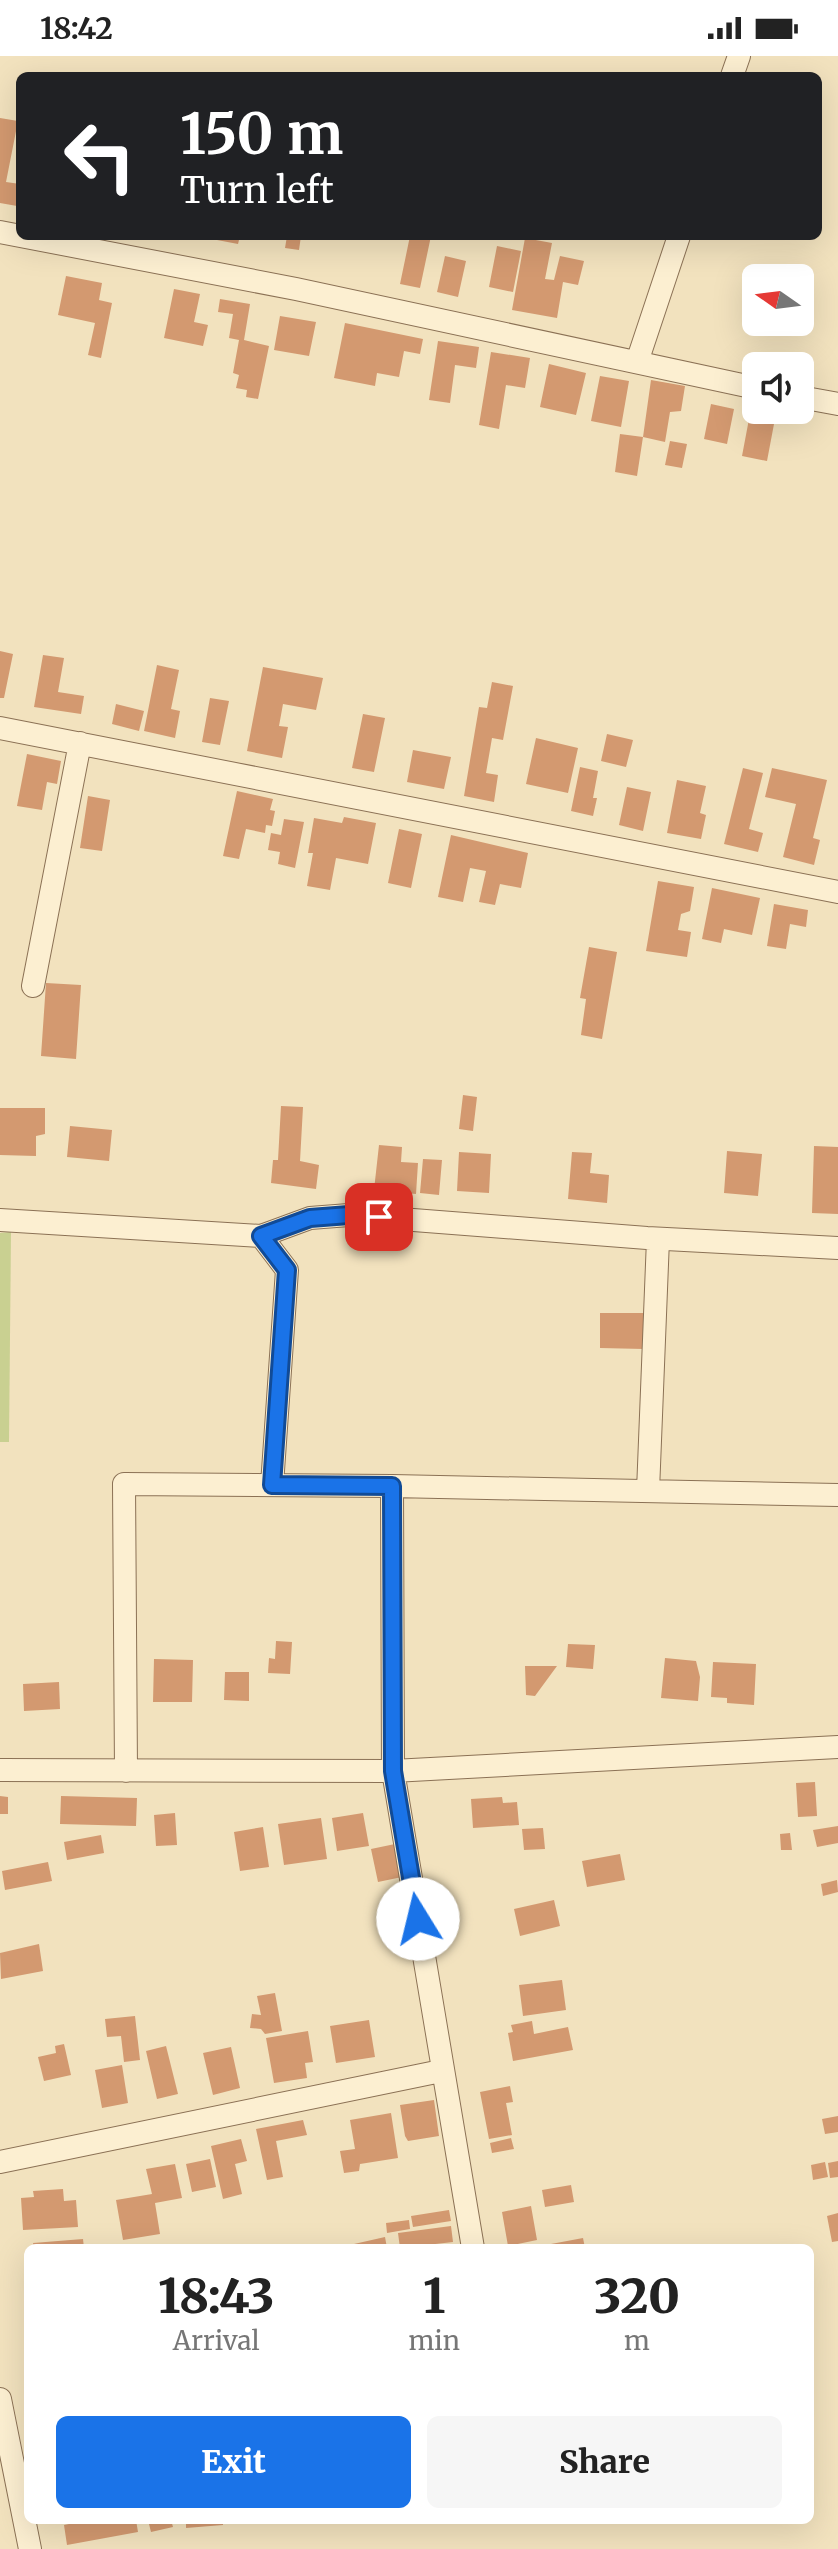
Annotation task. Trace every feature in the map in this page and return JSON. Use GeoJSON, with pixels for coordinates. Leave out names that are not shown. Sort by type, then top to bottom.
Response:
{"type":"FeatureCollection","features":[{"type":"Feature","properties":{"kind":"street"},"geometry":{"type":"LineString","coordinates":[[42,240],[296,289],[742,385]]}},
{"type":"Feature","properties":{"kind":"street"},"geometry":{"type":"LineString","coordinates":[[637,362],[678,240]]}},
{"type":"Feature","properties":{"kind":"street"},"geometry":{"type":"LineString","coordinates":[[814,400],[838,404]]}},
{"type":"Feature","properties":{"kind":"street"},"geometry":{"type":"LineString","coordinates":[[0,728],[838,892]]}},
{"type":"Feature","properties":{"kind":"street"},"geometry":{"type":"LineString","coordinates":[[33,986],[80,743]]}},
{"type":"Feature","properties":{"kind":"street"},"geometry":{"type":"LineString","coordinates":[[0,1220],[261,1236],[310,1218],[349,1215],[658,1239],[838,1248]]}},
{"type":"Feature","properties":{"kind":"street"},"geometry":{"type":"LineString","coordinates":[[261,1236],[287,1270],[272,1485]]}},
{"type":"Feature","properties":{"kind":"street"},"geometry":{"type":"LineString","coordinates":[[648,1491],[658,1239]]}},
{"type":"Feature","properties":{"kind":"street"},"geometry":{"type":"LineString","coordinates":[[126,1771],[124,1484],[838,1495]]}},
{"type":"Feature","properties":{"kind":"street"},"geometry":{"type":"LineString","coordinates":[[392,1486],[393,1771],[472,2244]]}},
{"type":"Feature","properties":{"kind":"street"},"geometry":{"type":"LineString","coordinates":[[0,1770],[393,1771],[838,1747]]}},
{"type":"Feature","properties":{"kind":"street"},"geometry":{"type":"LineString","coordinates":[[0,2162],[441,2071]]}},
{"type":"Feature","properties":{"kind":"street"},"geometry":{"type":"LineString","coordinates":[[0,2399],[27,2548]]}},
{"type":"Feature","properties":{"kind":"green space"},"geometry":{"type":"Polygon","coordinates":[[[11,1232],[9,1442],[0,1442],[0,1233],[11,1232]]]}},
{"type":"Feature","properties":{"kind":"building"},"geometry":{"type":"Polygon","coordinates":[[[0,118],[16,121],[6,182],[16,183],[16,206],[0,203],[0,118]]]}},
{"type":"Feature","properties":{"kind":"building"},"geometry":{"type":"Polygon","coordinates":[[[217,240],[239,240],[238,244],[217,240]]]}},
{"type":"Feature","properties":{"kind":"building"},"geometry":{"type":"Polygon","coordinates":[[[286,240],[300,240],[299,250],[285,248],[286,240]]]}},
{"type":"Feature","properties":{"kind":"building"},"geometry":{"type":"Polygon","coordinates":[[[409,240],[430,240],[420,288],[400,284],[409,240]]]}},
{"type":"Feature","properties":{"kind":"building"},"geometry":{"type":"Polygon","coordinates":[[[525,240],[552,243],[545,279],[554,280],[560,256],[584,261],[578,285],[563,282],[557,318],[512,310],[525,240]]]}},
{"type":"Feature","properties":{"kind":"building"},"geometry":{"type":"Polygon","coordinates":[[[497,246],[521,251],[513,292],[489,287],[497,246]]]}},
{"type":"Feature","properties":{"kind":"building"},"geometry":{"type":"Polygon","coordinates":[[[445,256],[466,261],[458,297],[437,292],[445,256]]]}},
{"type":"Feature","properties":{"kind":"building"},"geometry":{"type":"Polygon","coordinates":[[[66,276],[102,283],[99,300],[112,303],[101,358],[88,355],[95,323],[58,315],[66,276]]]}},
{"type":"Feature","properties":{"kind":"building"},"geometry":{"type":"Polygon","coordinates":[[[174,289],[200,294],[194,322],[208,325],[203,346],[164,338],[174,289]]]}},
{"type":"Feature","properties":{"kind":"building"},"geometry":{"type":"Polygon","coordinates":[[[220,299],[250,304],[244,340],[269,346],[258,399],[246,397],[247,390],[236,388],[239,375],[233,373],[239,340],[229,338],[233,314],[218,312],[220,299]]]}},
{"type":"Feature","properties":{"kind":"building"},"geometry":{"type":"Polygon","coordinates":[[[280,316],[316,322],[309,356],[274,350],[280,316]]]}},
{"type":"Feature","properties":{"kind":"building"},"geometry":{"type":"Polygon","coordinates":[[[345,323],[423,339],[420,354],[404,351],[399,377],[377,373],[375,386],[334,378],[345,323]]]}},
{"type":"Feature","properties":{"kind":"building"},"geometry":{"type":"Polygon","coordinates":[[[438,341],[479,347],[476,368],[455,365],[450,403],[429,400],[438,341]]]}},
{"type":"Feature","properties":{"kind":"building"},"geometry":{"type":"Polygon","coordinates":[[[491,352],[530,358],[525,388],[506,385],[499,429],[479,425],[491,352]]]}},
{"type":"Feature","properties":{"kind":"building"},"geometry":{"type":"Polygon","coordinates":[[[549,364],[586,373],[576,415],[540,407],[549,364]]]}},
{"type":"Feature","properties":{"kind":"building"},"geometry":{"type":"Polygon","coordinates":[[[600,376],[629,381],[621,427],[591,421],[600,376]]]}},
{"type":"Feature","properties":{"kind":"building"},"geometry":{"type":"Polygon","coordinates":[[[651,380],[685,386],[681,411],[670,412],[665,442],[643,437],[651,380]]]}},
{"type":"Feature","properties":{"kind":"building"},"geometry":{"type":"Polygon","coordinates":[[[711,404],[734,409],[727,444],[704,439],[711,404]]]}},
{"type":"Feature","properties":{"kind":"building"},"geometry":{"type":"Polygon","coordinates":[[[748,424],[774,424],[767,461],[742,456],[748,424]]]}},
{"type":"Feature","properties":{"kind":"building"},"geometry":{"type":"Polygon","coordinates":[[[620,434],[643,437],[637,476],[615,472],[620,434]]]}},
{"type":"Feature","properties":{"kind":"building"},"geometry":{"type":"Polygon","coordinates":[[[670,441],[687,444],[682,468],[665,465],[670,441]]]}},
{"type":"Feature","properties":{"kind":"building"},"geometry":{"type":"Polygon","coordinates":[[[0,651],[13,654],[4,698],[0,698],[0,651]]]}},
{"type":"Feature","properties":{"kind":"building"},"geometry":{"type":"Polygon","coordinates":[[[43,655],[64,658],[58,692],[84,696],[81,714],[34,707],[43,655]]]}},
{"type":"Feature","properties":{"kind":"building"},"geometry":{"type":"Polygon","coordinates":[[[157,665],[179,670],[171,709],[180,711],[175,738],[144,731],[157,665]]]}},
{"type":"Feature","properties":{"kind":"building"},"geometry":{"type":"Polygon","coordinates":[[[263,667],[323,678],[316,710],[283,704],[279,726],[288,727],[282,758],[247,751],[263,667]]]}},
{"type":"Feature","properties":{"kind":"building"},"geometry":{"type":"Polygon","coordinates":[[[492,682],[513,686],[503,740],[492,738],[486,773],[498,775],[494,802],[464,796],[479,707],[487,708],[492,682]]]}},
{"type":"Feature","properties":{"kind":"building"},"geometry":{"type":"Polygon","coordinates":[[[210,698],[229,701],[220,745],[202,742],[210,698]]]}},
{"type":"Feature","properties":{"kind":"building"},"geometry":{"type":"Polygon","coordinates":[[[116,704],[144,711],[139,731],[112,724],[116,704]]]}},
{"type":"Feature","properties":{"kind":"building"},"geometry":{"type":"Polygon","coordinates":[[[363,714],[385,718],[374,772],[352,768],[363,714]]]}},
{"type":"Feature","properties":{"kind":"building"},"geometry":{"type":"Polygon","coordinates":[[[607,734],[633,740],[626,767],[601,761],[607,734]]]}},
{"type":"Feature","properties":{"kind":"building"},"geometry":{"type":"Polygon","coordinates":[[[536,738],[578,748],[568,793],[526,784],[536,738]]]}},
{"type":"Feature","properties":{"kind":"building"},"geometry":{"type":"Polygon","coordinates":[[[413,750],[451,757],[444,789],[407,782],[413,750]]]}},
{"type":"Feature","properties":{"kind":"building"},"geometry":{"type":"Polygon","coordinates":[[[27,754],[61,761],[57,784],[47,782],[42,810],[17,806],[27,754]]]}},
{"type":"Feature","properties":{"kind":"building"},"geometry":{"type":"Polygon","coordinates":[[[580,767],[598,771],[593,816],[571,811],[580,767]]]}},
{"type":"Feature","properties":{"kind":"building"},"geometry":{"type":"Polygon","coordinates":[[[743,768],[763,773],[749,829],[763,833],[758,852],[724,844],[743,768]]]}},
{"type":"Feature","properties":{"kind":"building"},"geometry":{"type":"Polygon","coordinates":[[[772,768],[827,780],[813,838],[820,840],[814,865],[783,857],[796,804],[765,797],[772,768]]]}},
{"type":"Feature","properties":{"kind":"building"},"geometry":{"type":"Polygon","coordinates":[[[677,780],[706,786],[700,813],[706,815],[701,839],[667,833],[677,780]]]}},
{"type":"Feature","properties":{"kind":"building"},"geometry":{"type":"Polygon","coordinates":[[[627,787],[651,792],[643,831],[619,825],[627,787]]]}},
{"type":"Feature","properties":{"kind":"building"},"geometry":{"type":"Polygon","coordinates":[[[237,791],[273,799],[270,810],[275,811],[272,826],[266,825],[265,833],[246,829],[239,859],[223,856],[237,791]]]}},
{"type":"Feature","properties":{"kind":"building"},"geometry":{"type":"Polygon","coordinates":[[[88,796],[110,800],[102,851],[80,848],[88,796]]]}},
{"type":"Feature","properties":{"kind":"building"},"geometry":{"type":"Polygon","coordinates":[[[344,817],[376,823],[368,864],[336,858],[330,890],[307,886],[313,853],[308,853],[314,818],[342,823],[344,817]]]}},
{"type":"Feature","properties":{"kind":"building"},"geometry":{"type":"Polygon","coordinates":[[[284,819],[304,822],[295,868],[278,864],[280,852],[268,850],[271,833],[281,835],[284,819]]]}},
{"type":"Feature","properties":{"kind":"building"},"geometry":{"type":"Polygon","coordinates":[[[399,829],[422,834],[411,888],[388,883],[399,829]]]}},
{"type":"Feature","properties":{"kind":"building"},"geometry":{"type":"Polygon","coordinates":[[[451,835],[528,853],[521,888],[500,884],[495,905],[479,902],[486,871],[470,868],[463,902],[438,897],[451,835]]]}},
{"type":"Feature","properties":{"kind":"building"},"geometry":{"type":"Polygon","coordinates":[[[658,881],[694,887],[690,911],[681,914],[678,930],[691,932],[687,957],[646,951],[658,881]]]}},
{"type":"Feature","properties":{"kind":"building"},"geometry":{"type":"Polygon","coordinates":[[[712,888],[760,898],[752,935],[724,929],[721,943],[702,939],[712,888]]]}},
{"type":"Feature","properties":{"kind":"building"},"geometry":{"type":"Polygon","coordinates":[[[774,904],[808,910],[806,927],[790,924],[786,949],[767,946],[774,904]]]}},
{"type":"Feature","properties":{"kind":"building"},"geometry":{"type":"Polygon","coordinates":[[[589,947],[617,952],[602,1039],[581,1035],[586,999],[580,998],[589,947]]]}},
{"type":"Feature","properties":{"kind":"building"},"geometry":{"type":"Polygon","coordinates":[[[46,983],[81,985],[76,1059],[41,1056],[46,983]]]}},
{"type":"Feature","properties":{"kind":"building"},"geometry":{"type":"Polygon","coordinates":[[[463,1095],[477,1097],[473,1131],[459,1129],[463,1095]]]}},
{"type":"Feature","properties":{"kind":"building"},"geometry":{"type":"Polygon","coordinates":[[[281,1106],[303,1107],[300,1161],[319,1165],[316,1189],[271,1183],[273,1160],[278,1160],[281,1106]]]}},
{"type":"Feature","properties":{"kind":"building"},"geometry":{"type":"Polygon","coordinates":[[[0,1108],[45,1108],[45,1134],[36,1136],[36,1156],[0,1155],[0,1108]]]}},
{"type":"Feature","properties":{"kind":"building"},"geometry":{"type":"Polygon","coordinates":[[[70,1126],[112,1130],[109,1161],[67,1157],[70,1126]]]}},
{"type":"Feature","properties":{"kind":"building"},"geometry":{"type":"Polygon","coordinates":[[[379,1145],[402,1147],[401,1162],[418,1163],[416,1194],[374,1190],[379,1145]]]}},
{"type":"Feature","properties":{"kind":"building"},"geometry":{"type":"Polygon","coordinates":[[[814,1146],[838,1147],[838,1214],[812,1213],[814,1146]]]}},
{"type":"Feature","properties":{"kind":"building"},"geometry":{"type":"Polygon","coordinates":[[[727,1151],[762,1154],[758,1196],[724,1193],[727,1151]]]}},
{"type":"Feature","properties":{"kind":"building"},"geometry":{"type":"Polygon","coordinates":[[[459,1152],[491,1154],[489,1193],[457,1191],[459,1152]]]}},
{"type":"Feature","properties":{"kind":"building"},"geometry":{"type":"Polygon","coordinates":[[[572,1152],[592,1153],[590,1173],[609,1175],[607,1203],[568,1199],[572,1152]]]}},
{"type":"Feature","properties":{"kind":"building"},"geometry":{"type":"Polygon","coordinates":[[[423,1159],[442,1160],[439,1195],[420,1193],[423,1159]]]}},
{"type":"Feature","properties":{"kind":"building"},"geometry":{"type":"Polygon","coordinates":[[[600,1313],[644,1313],[644,1349],[600,1348],[600,1313]]]}},
{"type":"Feature","properties":{"kind":"building"},"geometry":{"type":"Polygon","coordinates":[[[276,1641],[292,1642],[290,1674],[268,1673],[269,1658],[275,1659],[276,1641]]]}},
{"type":"Feature","properties":{"kind":"building"},"geometry":{"type":"Polygon","coordinates":[[[568,1644],[595,1645],[593,1669],[566,1667],[568,1644]]]}},
{"type":"Feature","properties":{"kind":"building"},"geometry":{"type":"Polygon","coordinates":[[[665,1658],[696,1661],[700,1677],[698,1701],[661,1698],[665,1658]]]}},
{"type":"Feature","properties":{"kind":"building"},"geometry":{"type":"Polygon","coordinates":[[[154,1659],[193,1660],[192,1702],[153,1702],[154,1659]]]}},
{"type":"Feature","properties":{"kind":"building"},"geometry":{"type":"Polygon","coordinates":[[[713,1662],[756,1664],[754,1705],[727,1703],[727,1698],[711,1697],[713,1662]]]}},
{"type":"Feature","properties":{"kind":"building"},"geometry":{"type":"Polygon","coordinates":[[[525,1666],[557,1666],[535,1696],[526,1695],[525,1666]]]}},
{"type":"Feature","properties":{"kind":"building"},"geometry":{"type":"Polygon","coordinates":[[[225,1672],[249,1672],[249,1701],[224,1700],[225,1672]]]}},
{"type":"Feature","properties":{"kind":"building"},"geometry":{"type":"Polygon","coordinates":[[[59,1682],[60,1709],[24,1711],[23,1684],[59,1682]]]}},
{"type":"Feature","properties":{"kind":"building"},"geometry":{"type":"Polygon","coordinates":[[[815,1782],[817,1816],[798,1817],[796,1783],[815,1782]]]}},
{"type":"Feature","properties":{"kind":"building"},"geometry":{"type":"Polygon","coordinates":[[[0,1796],[8,1797],[8,1814],[0,1814],[0,1796]]]}},
{"type":"Feature","properties":{"kind":"building"},"geometry":{"type":"Polygon","coordinates":[[[61,1796],[137,1798],[136,1826],[60,1824],[61,1796]]]}},
{"type":"Feature","properties":{"kind":"building"},"geometry":{"type":"Polygon","coordinates":[[[502,1797],[503,1803],[517,1802],[519,1825],[473,1828],[471,1799],[502,1797]]]}},
{"type":"Feature","properties":{"kind":"building"},"geometry":{"type":"Polygon","coordinates":[[[175,1813],[177,1845],[156,1846],[154,1815],[175,1813]]]}},
{"type":"Feature","properties":{"kind":"building"},"geometry":{"type":"Polygon","coordinates":[[[363,1813],[369,1846],[337,1851],[332,1818],[363,1813]]]}},
{"type":"Feature","properties":{"kind":"building"},"geometry":{"type":"Polygon","coordinates":[[[321,1818],[327,1859],[284,1865],[278,1824],[321,1818]]]}},
{"type":"Feature","properties":{"kind":"building"},"geometry":{"type":"Polygon","coordinates":[[[838,1826],[838,1843],[817,1847],[813,1830],[838,1826]]]}},
{"type":"Feature","properties":{"kind":"building"},"geometry":{"type":"Polygon","coordinates":[[[263,1827],[269,1867],[240,1871],[234,1832],[263,1827]]]}},
{"type":"Feature","properties":{"kind":"building"},"geometry":{"type":"Polygon","coordinates":[[[543,1828],[545,1849],[524,1850],[522,1829],[543,1828]]]}},
{"type":"Feature","properties":{"kind":"building"},"geometry":{"type":"Polygon","coordinates":[[[790,1833],[792,1850],[781,1850],[780,1834],[790,1833]]]}},
{"type":"Feature","properties":{"kind":"building"},"geometry":{"type":"Polygon","coordinates":[[[101,1835],[104,1853],[67,1860],[64,1842],[101,1835]]]}},
{"type":"Feature","properties":{"kind":"building"},"geometry":{"type":"Polygon","coordinates":[[[395,1844],[402,1877],[378,1882],[371,1849],[395,1844]]]}},
{"type":"Feature","properties":{"kind":"building"},"geometry":{"type":"Polygon","coordinates":[[[620,1854],[625,1880],[587,1887],[582,1861],[620,1854]]]}},
{"type":"Feature","properties":{"kind":"building"},"geometry":{"type":"Polygon","coordinates":[[[48,1862],[52,1881],[5,1890],[2,1871],[48,1862]]]}},
{"type":"Feature","properties":{"kind":"building"},"geometry":{"type":"Polygon","coordinates":[[[837,1880],[838,1892],[823,1896],[821,1884],[837,1880]]]}},
{"type":"Feature","properties":{"kind":"building"},"geometry":{"type":"Polygon","coordinates":[[[554,1900],[560,1926],[520,1936],[514,1909],[554,1900]]]}},
{"type":"Feature","properties":{"kind":"building"},"geometry":{"type":"Polygon","coordinates":[[[39,1944],[43,1971],[1,1979],[0,1953],[39,1944]]]}},
{"type":"Feature","properties":{"kind":"building"},"geometry":{"type":"Polygon","coordinates":[[[562,1980],[566,2010],[523,2016],[519,1985],[562,1980]]]}},
{"type":"Feature","properties":{"kind":"building"},"geometry":{"type":"Polygon","coordinates":[[[275,1993],[282,2031],[265,2034],[261,2029],[250,2028],[252,2014],[261,2015],[257,1996],[275,1993]]]}},
{"type":"Feature","properties":{"kind":"building"},"geometry":{"type":"Polygon","coordinates":[[[135,2016],[140,2060],[124,2062],[121,2036],[107,2037],[105,2019],[135,2016]]]}},
{"type":"Feature","properties":{"kind":"building"},"geometry":{"type":"Polygon","coordinates":[[[369,2020],[375,2057],[336,2063],[330,2026],[369,2020]]]}},
{"type":"Feature","properties":{"kind":"building"},"geometry":{"type":"Polygon","coordinates":[[[532,2021],[534,2034],[568,2027],[573,2050],[513,2061],[508,2033],[513,2032],[511,2025],[532,2021]]]}},
{"type":"Feature","properties":{"kind":"building"},"geometry":{"type":"Polygon","coordinates":[[[308,2031],[313,2062],[305,2063],[307,2078],[274,2083],[266,2038],[308,2031]]]}},
{"type":"Feature","properties":{"kind":"building"},"geometry":{"type":"Polygon","coordinates":[[[64,2044],[71,2075],[44,2081],[38,2057],[56,2053],[55,2046],[64,2044]]]}},
{"type":"Feature","properties":{"kind":"building"},"geometry":{"type":"Polygon","coordinates":[[[166,2046],[178,2094],[157,2099],[146,2051],[166,2046]]]}},
{"type":"Feature","properties":{"kind":"building"},"geometry":{"type":"Polygon","coordinates":[[[231,2047],[240,2088],[213,2095],[203,2053],[231,2047]]]}},
{"type":"Feature","properties":{"kind":"building"},"geometry":{"type":"Polygon","coordinates":[[[122,2065],[128,2103],[102,2108],[95,2070],[122,2065]]]}},
{"type":"Feature","properties":{"kind":"building"},"geometry":{"type":"Polygon","coordinates":[[[510,2086],[513,2102],[506,2103],[512,2135],[489,2139],[480,2092],[510,2086]]]}},
{"type":"Feature","properties":{"kind":"building"},"geometry":{"type":"Polygon","coordinates":[[[434,2100],[439,2136],[408,2141],[400,2105],[434,2100]]]}},
{"type":"Feature","properties":{"kind":"building"},"geometry":{"type":"Polygon","coordinates":[[[391,2113],[398,2158],[360,2164],[359,2171],[344,2173],[340,2151],[355,2149],[350,2120],[391,2113]]]}},
{"type":"Feature","properties":{"kind":"building"},"geometry":{"type":"Polygon","coordinates":[[[838,2116],[838,2132],[825,2134],[822,2119],[838,2116]]]}},
{"type":"Feature","properties":{"kind":"building"},"geometry":{"type":"Polygon","coordinates":[[[303,2120],[307,2135],[276,2141],[283,2177],[267,2180],[256,2129],[303,2120]]]}},
{"type":"Feature","properties":{"kind":"building"},"geometry":{"type":"Polygon","coordinates":[[[511,2138],[514,2149],[492,2153],[490,2143],[511,2138]]]}},
{"type":"Feature","properties":{"kind":"building"},"geometry":{"type":"Polygon","coordinates":[[[241,2139],[247,2161],[235,2164],[242,2194],[223,2199],[211,2146],[241,2139]]]}},
{"type":"Feature","properties":{"kind":"building"},"geometry":{"type":"Polygon","coordinates":[[[210,2159],[216,2187],[192,2192],[186,2164],[210,2159]]]}},
{"type":"Feature","properties":{"kind":"building"},"geometry":{"type":"Polygon","coordinates":[[[838,2161],[838,2177],[830,2178],[828,2163],[838,2161]]]}},
{"type":"Feature","properties":{"kind":"building"},"geometry":{"type":"Polygon","coordinates":[[[825,2162],[828,2177],[813,2180],[811,2165],[825,2162]]]}},
{"type":"Feature","properties":{"kind":"building"},"geometry":{"type":"Polygon","coordinates":[[[175,2164],[182,2198],[155,2203],[160,2234],[123,2240],[116,2200],[152,2194],[146,2169],[175,2164]]]}},
{"type":"Feature","properties":{"kind":"building"},"geometry":{"type":"Polygon","coordinates":[[[571,2185],[574,2202],[545,2207],[542,2190],[571,2185]]]}},
{"type":"Feature","properties":{"kind":"building"},"geometry":{"type":"Polygon","coordinates":[[[63,2189],[64,2201],[76,2200],[78,2227],[23,2230],[21,2198],[34,2197],[33,2191],[63,2189]]]}},
{"type":"Feature","properties":{"kind":"building"},"geometry":{"type":"Polygon","coordinates":[[[531,2206],[537,2240],[508,2244],[502,2212],[531,2206]]]}},
{"type":"Feature","properties":{"kind":"building"},"geometry":{"type":"Polygon","coordinates":[[[449,2210],[451,2221],[413,2227],[411,2216],[449,2210]]]}},
{"type":"Feature","properties":{"kind":"building"},"geometry":{"type":"Polygon","coordinates":[[[838,2213],[838,2241],[832,2242],[827,2216],[838,2213]]]}},
{"type":"Feature","properties":{"kind":"building"},"geometry":{"type":"Polygon","coordinates":[[[409,2220],[410,2229],[387,2233],[386,2223],[409,2220]]]}},
{"type":"Feature","properties":{"kind":"building"},"geometry":{"type":"Polygon","coordinates":[[[451,2226],[453,2242],[399,2244],[398,2233],[451,2226]]]}},
{"type":"Feature","properties":{"kind":"building"},"geometry":{"type":"Polygon","coordinates":[[[385,2237],[386,2244],[354,2244],[385,2237]]]}},
{"type":"Feature","properties":{"kind":"building"},"geometry":{"type":"Polygon","coordinates":[[[583,2238],[584,2244],[551,2244],[583,2238]]]}},
{"type":"Feature","properties":{"kind":"building"},"geometry":{"type":"Polygon","coordinates":[[[83,2239],[84,2244],[33,2244],[83,2239]]]}},
{"type":"Feature","properties":{"kind":"building"},"geometry":{"type":"Polygon","coordinates":[[[137,2524],[138,2532],[67,2545],[64,2525],[137,2524]]]}},
{"type":"Feature","properties":{"kind":"building"},"geometry":{"type":"Polygon","coordinates":[[[149,2524],[172,2524],[173,2527],[151,2532],[149,2524]]]}},
{"type":"Feature","properties":{"kind":"building"},"geometry":{"type":"Polygon","coordinates":[[[186,2524],[223,2524],[223,2525],[186,2528],[186,2524]]]}},
{"type":"Feature","properties":{"kind":"route"},"geometry":{"type":"LineString","coordinates":[[379,1217],[349,1215],[310,1218],[261,1236],[287,1270],[272,1485],[392,1486],[393,1771],[418,1919]]}}]}
